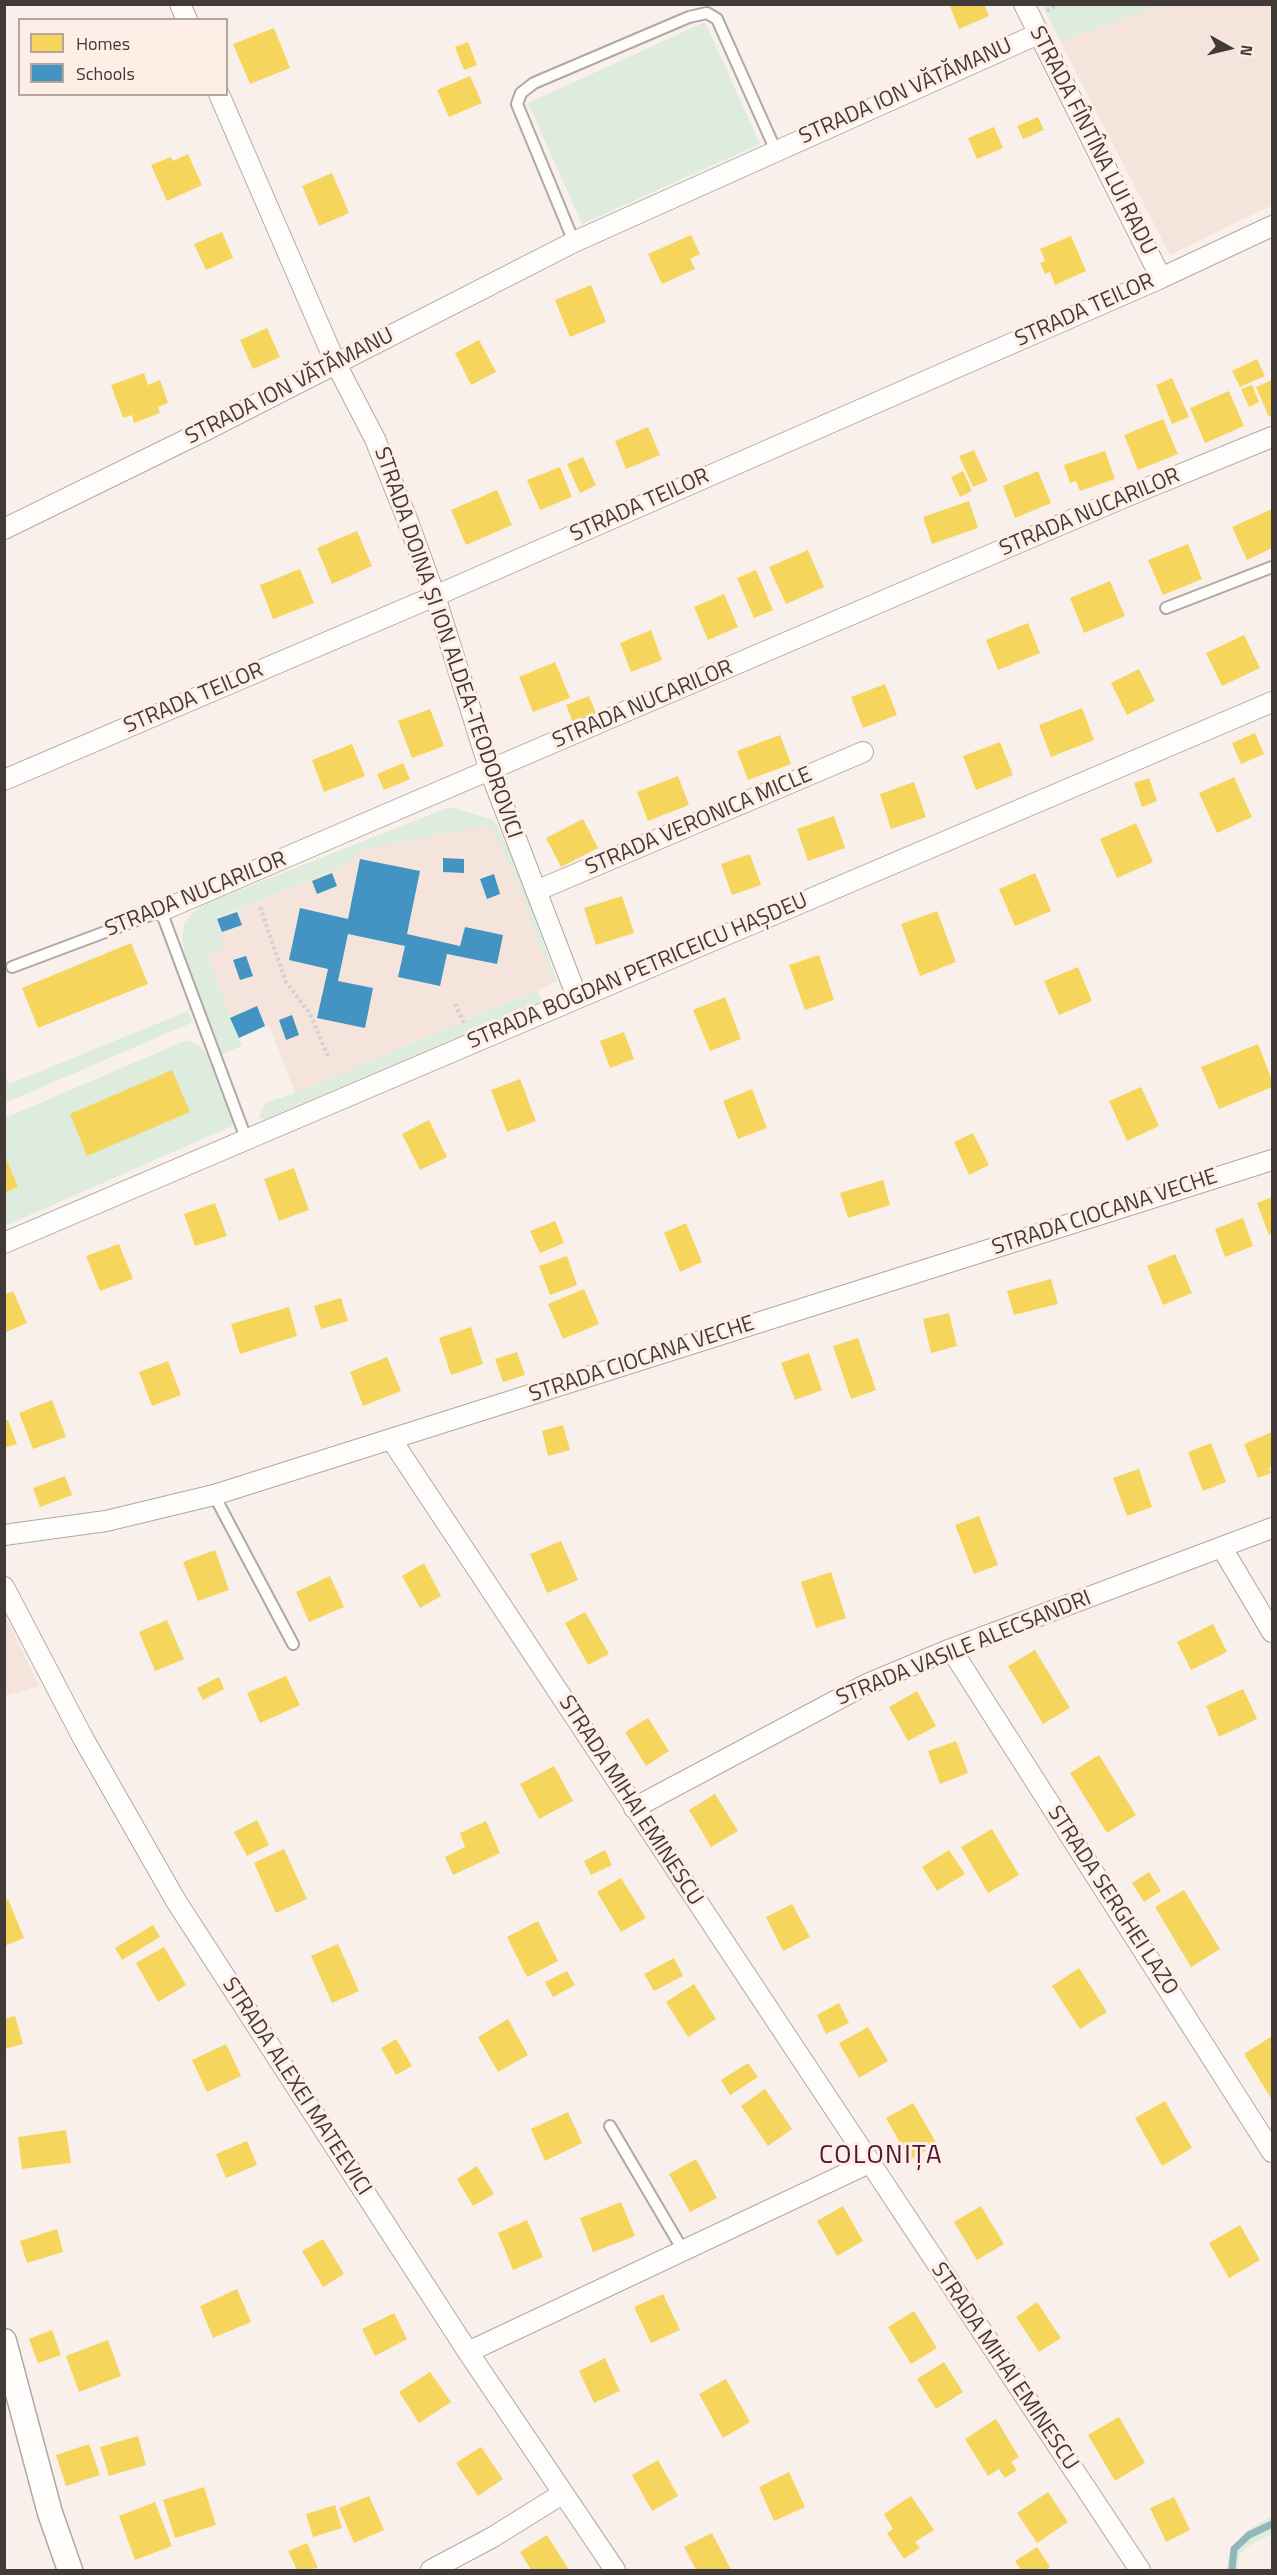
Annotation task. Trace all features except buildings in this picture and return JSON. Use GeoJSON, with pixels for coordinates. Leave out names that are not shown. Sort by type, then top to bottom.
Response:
{"type":"FeatureCollection","features":[{"type":"Feature","properties":{"kind":"street"},"geometry":{"type":"LineString","coordinates":[[180,4],[186,18]]}},
{"type":"Feature","properties":{"kind":"street","name":"STRADA FÎNTÎNA LUI RADU"},"geometry":{"type":"LineString","coordinates":[[1024,4],[1161,278]]}},
{"type":"Feature","properties":{"kind":"street","name":"STRADA ION VĂTĂMANU"},"geometry":{"type":"LineString","coordinates":[[4,530],[574,242],[1038,34]]}},
{"type":"Feature","properties":{"kind":"street","name":"STRADA DOINA ȘI ION ALDEA-TEODOROVICI"},"geometry":{"type":"LineString","coordinates":[[220,96],[336,364],[375,440],[435,596],[490,771],[577,997]]}},
{"type":"Feature","properties":{"kind":"street","name":"STRADA TEILOR"},"geometry":{"type":"LineString","coordinates":[[4,780],[435,596],[1161,278],[1272,226]]}},
{"type":"Feature","properties":{"kind":"street","name":"STRADA NUCARILOR"},"geometry":{"type":"LineString","coordinates":[[161,911],[1125,497],[1272,437]]}},
{"type":"Feature","properties":{"kind":"street","name":"STRADA BOGDAN PETRICEICU HAȘDEU"},"geometry":{"type":"LineString","coordinates":[[4,1243],[1272,702]]}},
{"type":"Feature","properties":{"kind":"street","name":"STRADA VERONICA MICLE"},"geometry":{"type":"LineString","coordinates":[[536,891],[863,752]]}},
{"type":"Feature","properties":{"kind":"street","name":"STRADA CIOCANA VECHE"},"geometry":{"type":"LineString","coordinates":[[4,1535],[106,1521],[214,1495],[1272,1160]]}},
{"type":"Feature","properties":{"kind":"street","name":"STRADA MIHAI EMINESCU"},"geometry":{"type":"LineString","coordinates":[[392,1439],[1140,2571]]}},
{"type":"Feature","properties":{"kind":"street","name":"STRADA VASILE ALECSANDRI"},"geometry":{"type":"LineString","coordinates":[[634,1808],[865,1685],[951,1649],[1272,1528]]}},
{"type":"Feature","properties":{"kind":"street"},"geometry":{"type":"LineString","coordinates":[[1222,1548],[1272,1632]]}},
{"type":"Feature","properties":{"kind":"street","name":"STRADA ALEXEI MATEEVICI"},"geometry":{"type":"LineString","coordinates":[[4,1587],[83,1738],[176,1901],[468,2352],[615,2571]]}},
{"type":"Feature","properties":{"kind":"street","name":"STRADA SERGHEI LAZO"},"geometry":{"type":"LineString","coordinates":[[951,1649],[1272,2152]]}},
{"type":"Feature","properties":{"kind":"street"},"geometry":{"type":"LineString","coordinates":[[468,2352],[869,2163]]}},
{"type":"Feature","properties":{"kind":"street"},"geometry":{"type":"LineString","coordinates":[[4,2341],[50,2513],[70,2571]]}},
{"type":"Feature","properties":{"kind":"street"},"geometry":{"type":"LineString","coordinates":[[431,2571],[493,2537],[562,2494]]}},
{"type":"Feature","properties":{"kind":"lane","name":"STRADA ION VĂTĂMANU"},"geometry":{"type":"LineString","coordinates":[[574,242],[517,104],[521,93],[534,83],[689,17],[707,13],[717,19],[776,151]]}},
{"type":"Feature","properties":{"kind":"lane"},"geometry":{"type":"LineString","coordinates":[[1166,608],[1272,567]]}},
{"type":"Feature","properties":{"kind":"lane"},"geometry":{"type":"LineString","coordinates":[[161,911],[247,1141]]}},
{"type":"Feature","properties":{"kind":"lane","name":"STRADA NUCARILOR"},"geometry":{"type":"LineString","coordinates":[[12,967],[161,911]]}},
{"type":"Feature","properties":{"kind":"lane"},"geometry":{"type":"LineString","coordinates":[[214,1495],[293,1644]]}},
{"type":"Feature","properties":{"kind":"lane"},"geometry":{"type":"LineString","coordinates":[[610,2126],[684,2252]]}},
{"type":"Feature","properties":{"kind":"path"},"geometry":{"type":"LineString","coordinates":[[261,907],[286,982],[310,1014],[328,1056]]}},
{"type":"Feature","properties":{"kind":"shaded area"},"geometry":{"type":"Polygon","coordinates":[[[1164,5],[1272,5],[1272,205],[1170,255],[1060,41],[1164,5]]]}},
{"type":"Feature","properties":{"kind":"shaded area"},"geometry":{"type":"Polygon","coordinates":[[[491,824],[521,891],[553,983],[295,1093],[269,1025],[239,1038],[207,954],[223,947],[215,919],[340,868],[363,849],[491,824]]]}},
{"type":"Feature","properties":{"kind":"shaded area"},"geometry":{"type":"Polygon","coordinates":[[[5,1615],[39,1686],[4,1696],[5,1615]]]}},
{"type":"Feature","properties":{"kind":"green space"},"geometry":{"type":"Polygon","coordinates":[[[1042,5],[1164,5],[1060,41],[1042,5]]]}},
{"type":"Feature","properties":{"kind":"green space"},"geometry":{"type":"Polygon","coordinates":[[[705,22],[760,144],[582,224],[528,103],[705,22]]]}},
{"type":"Feature","properties":{"kind":"green space"},"geometry":{"type":"Polygon","coordinates":[[[450,807],[494,820],[516,865],[557,982],[553,983],[521,891],[491,825],[363,849],[340,868],[216,918],[224,947],[207,954],[242,1046],[222,1054],[189,973],[182,939],[184,923],[195,910],[209,902],[450,807]]]}},
{"type":"Feature","properties":{"kind":"green space"},"geometry":{"type":"Polygon","coordinates":[[[537,990],[542,1001],[265,1119],[259,1118],[265,1103],[295,1093],[537,990]]]}},
{"type":"Feature","properties":{"kind":"green space"},"geometry":{"type":"Polygon","coordinates":[[[188,1011],[193,1022],[5,1103],[5,1075],[9,1084],[188,1011]]]}},
{"type":"Feature","properties":{"kind":"green space"},"geometry":{"type":"Polygon","coordinates":[[[187,1040],[198,1045],[206,1053],[233,1122],[232,1126],[5,1226],[5,1118],[187,1040]]]}},
{"type":"Feature","properties":{"kind":"green space"},"geometry":{"type":"Polygon","coordinates":[[[1272,2516],[1272,2534],[1253,2543],[1240,2554],[1237,2570],[1226,2570],[1230,2550],[1246,2531],[1272,2516]]]}},
{"type":"Feature","properties":{"kind":"waterway"},"geometry":{"type":"LineString","coordinates":[[1232,2570],[1234,2549],[1249,2535],[1272,2524]]}},
{"type":"Feature","properties":{"kind":"district","name":"COLONIȚA"},"geometry":{"type":"Point","coordinates":[881,2157]}}]}
